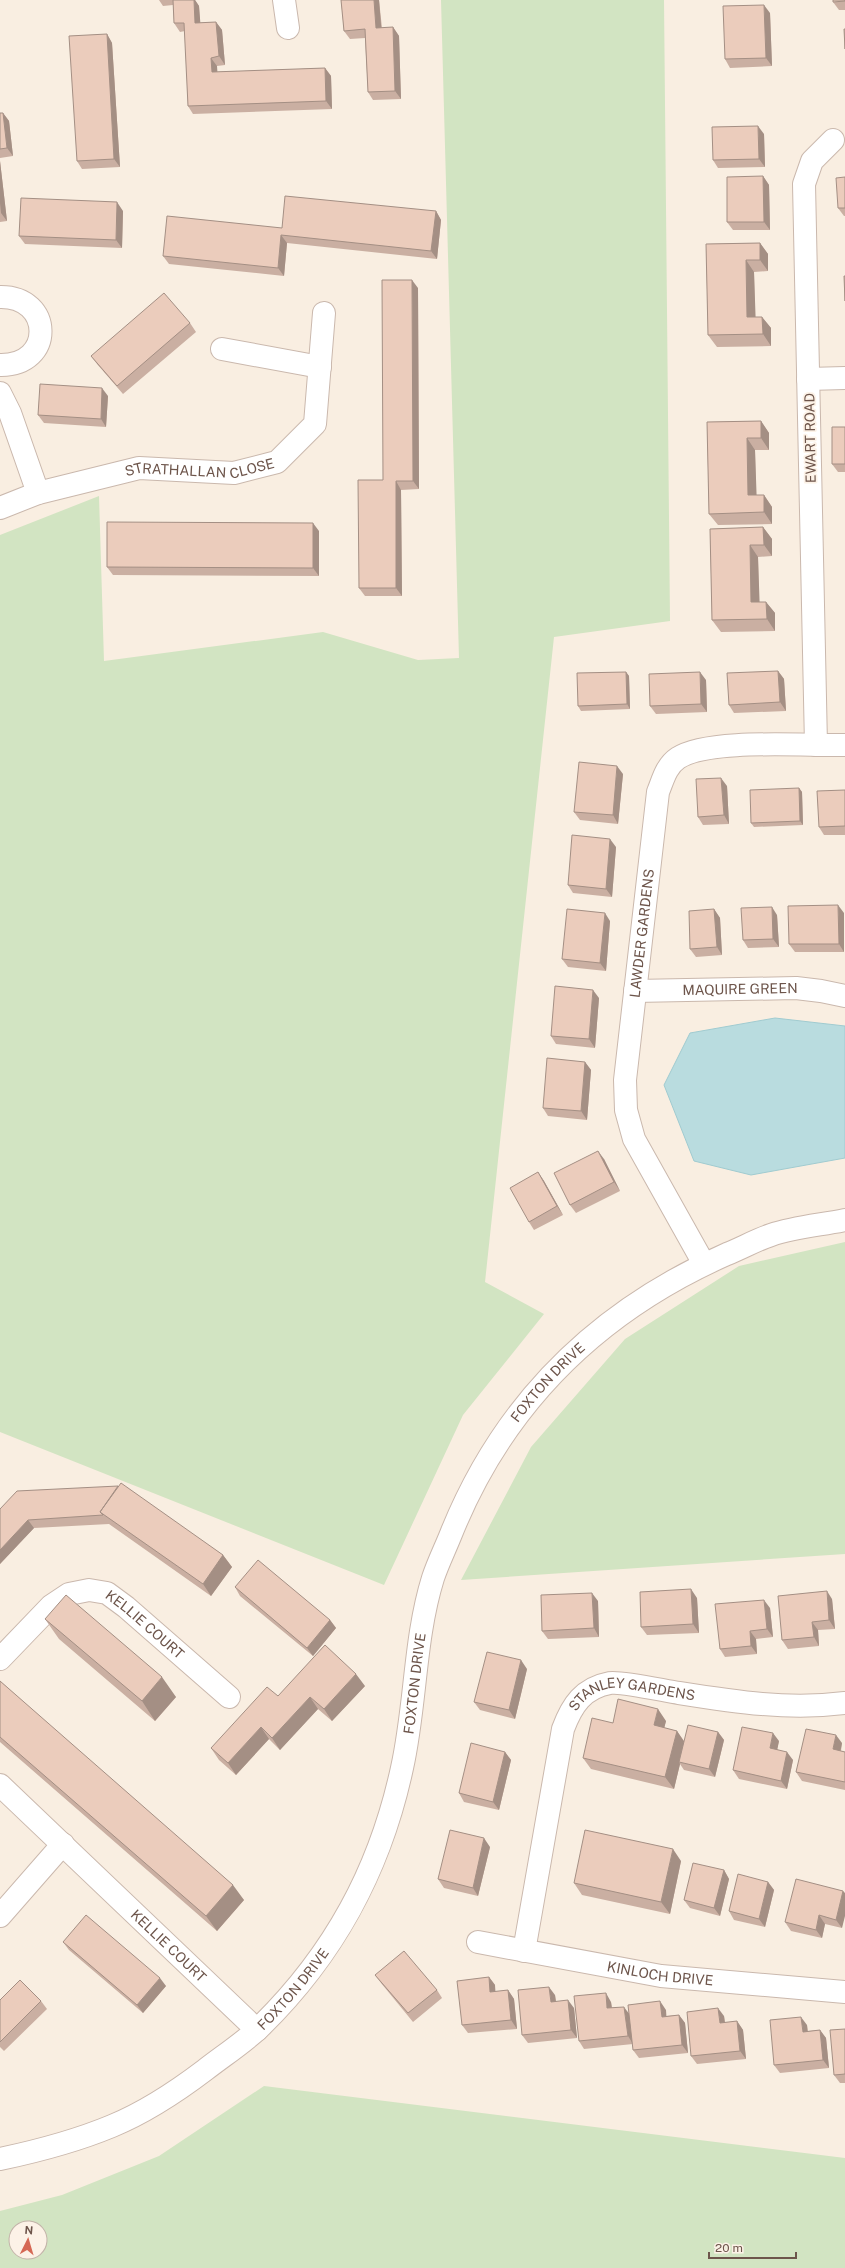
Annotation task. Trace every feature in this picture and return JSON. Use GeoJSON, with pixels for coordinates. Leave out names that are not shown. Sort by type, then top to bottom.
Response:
{"type":"FeatureCollection","features":[{"type":"Feature","properties":{"kind":"street"},"geometry":{"type":"LineString","coordinates":[[284,0],[288,28]]}},
{"type":"Feature","properties":{"kind":"street","name":"EWART ROAD"},"geometry":{"type":"LineString","coordinates":[[816,745],[804,184],[812,161],[833,140]]}},
{"type":"Feature","properties":{"kind":"street"},"geometry":{"type":"LineString","coordinates":[[0,297],[15,298],[26,304],[35,313],[40,324],[40,338],[26,361],[12,366],[0,365]]}},
{"type":"Feature","properties":{"kind":"street","name":"STRATHALLAN CLOSE"},"geometry":{"type":"LineString","coordinates":[[0,508],[38,493],[139,468],[234,473],[276,462],[315,424],[324,313]]}},
{"type":"Feature","properties":{"kind":"street"},"geometry":{"type":"LineString","coordinates":[[222,348],[320,367]]}},
{"type":"Feature","properties":{"kind":"street"},"geometry":{"type":"LineString","coordinates":[[808,379],[845,378]]}},
{"type":"Feature","properties":{"kind":"street"},"geometry":{"type":"LineString","coordinates":[[0,393],[20,441],[38,493]]}},
{"type":"Feature","properties":{"kind":"street","name":"LAWDER GARDENS"},"geometry":{"type":"LineString","coordinates":[[704,1264],[634,1139],[626,1110],[625,1080],[658,792],[668,767],[684,756],[724,746],[845,745]]}},
{"type":"Feature","properties":{"kind":"street","name":"MAQUIRE GREEN"},"geometry":{"type":"LineString","coordinates":[[635,991],[796,988],[821,990],[845,996]]}},
{"type":"Feature","properties":{"kind":"street","name":"FOXTON DRIVE"},"geometry":{"type":"LineString","coordinates":[[0,2159],[45,2149],[113,2126],[168,2097],[257,2030],[304,1980],[337,1934],[367,1880],[387,1825],[403,1767],[426,1610],[433,1577],[475,1479],[524,1406],[564,1361],[598,1330],[636,1304],[704,1264],[771,1235],[845,1220]]}},
{"type":"Feature","properties":{"kind":"street","name":"KELLIE COURT"},"geometry":{"type":"LineString","coordinates":[[0,1659],[51,1606],[69,1594],[89,1590],[107,1593],[126,1607],[229,1697]]}},
{"type":"Feature","properties":{"kind":"street","name":"STANLEY GARDENS"},"geometry":{"type":"LineString","coordinates":[[524,1951],[563,1729],[571,1708],[588,1691],[611,1683],[755,1705],[817,1707],[845,1703]]}},
{"type":"Feature","properties":{"kind":"street","name":"KELLIE COURT"},"geometry":{"type":"LineString","coordinates":[[0,1786],[63,1844],[257,2030]]}},
{"type":"Feature","properties":{"kind":"street"},"geometry":{"type":"LineString","coordinates":[[0,1916],[63,1844]]}},
{"type":"Feature","properties":{"kind":"street","name":"KINLOCH DRIVE"},"geometry":{"type":"LineString","coordinates":[[478,1942],[661,1976],[845,1992]]}},
{"type":"Feature","properties":{"kind":"green space"},"geometry":{"type":"Polygon","coordinates":[[[441,0],[664,0],[670,621],[554,637],[485,1282],[544,1314],[463,1415],[384,1585],[0,1432],[0,535],[99,496],[104,661],[323,632],[418,660],[459,658],[441,0]]]}},
{"type":"Feature","properties":{"kind":"green space"},"geometry":{"type":"Polygon","coordinates":[[[845,1242],[845,1554],[461,1580],[531,1447],[625,1339],[739,1266],[845,1242]]]}},
{"type":"Feature","properties":{"kind":"green space"},"geometry":{"type":"Polygon","coordinates":[[[264,2086],[845,2158],[845,2268],[0,2268],[0,2211],[62,2195],[159,2156],[264,2086]]]}},
{"type":"Feature","properties":{"kind":"water"},"geometry":{"type":"Polygon","coordinates":[[[775,1018],[845,1026],[845,1158],[751,1175],[694,1161],[664,1085],[690,1033],[775,1018]]]}},
{"type":"Feature","properties":{"kind":"building"},"geometry":{"type":"Polygon","coordinates":[[[173,0],[194,0],[195,23],[216,22],[219,56],[211,58],[212,72],[325,68],[326,101],[188,106],[184,23],[174,23],[173,0]]]}},
{"type":"Feature","properties":{"kind":"building"},"geometry":{"type":"Polygon","coordinates":[[[341,0],[374,0],[376,28],[393,27],[395,91],[368,92],[365,29],[344,31],[341,0]]]}},
{"type":"Feature","properties":{"kind":"building"},"geometry":{"type":"Polygon","coordinates":[[[833,0],[845,0],[845,1],[833,2],[833,0]]]}},
{"type":"Feature","properties":{"kind":"building"},"geometry":{"type":"Polygon","coordinates":[[[764,5],[766,58],[725,59],[723,6],[764,5]]]}},
{"type":"Feature","properties":{"kind":"building"},"geometry":{"type":"Polygon","coordinates":[[[107,34],[114,159],[77,161],[69,36],[107,34]]]}},
{"type":"Feature","properties":{"kind":"building"},"geometry":{"type":"Polygon","coordinates":[[[0,113],[3,113],[7,148],[0,149],[0,113]]]}},
{"type":"Feature","properties":{"kind":"building"},"geometry":{"type":"Polygon","coordinates":[[[758,126],[759,159],[713,160],[712,127],[758,126]]]}},
{"type":"Feature","properties":{"kind":"building"},"geometry":{"type":"Polygon","coordinates":[[[763,176],[764,222],[727,222],[727,177],[763,176]]]}},
{"type":"Feature","properties":{"kind":"building"},"geometry":{"type":"Polygon","coordinates":[[[845,177],[845,208],[838,208],[836,178],[845,177]]]}},
{"type":"Feature","properties":{"kind":"building"},"geometry":{"type":"Polygon","coordinates":[[[285,196],[436,211],[431,251],[281,235],[278,268],[163,256],[167,216],[282,228],[285,196]]]}},
{"type":"Feature","properties":{"kind":"building"},"geometry":{"type":"Polygon","coordinates":[[[21,198],[117,202],[116,240],[19,236],[21,198]]]}},
{"type":"Feature","properties":{"kind":"building"},"geometry":{"type":"Polygon","coordinates":[[[760,243],[760,260],[746,260],[747,317],[762,317],[763,334],[708,335],[706,244],[760,243]]]}},
{"type":"Feature","properties":{"kind":"building"},"geometry":{"type":"Polygon","coordinates":[[[844,276],[845,276],[845,301],[844,276]]]}},
{"type":"Feature","properties":{"kind":"building"},"geometry":{"type":"Polygon","coordinates":[[[382,280],[412,280],[413,481],[396,481],[396,588],[359,588],[358,480],[383,480],[382,280]]]}},
{"type":"Feature","properties":{"kind":"building"},"geometry":{"type":"Polygon","coordinates":[[[164,293],[190,323],[117,386],[91,356],[164,293]]]}},
{"type":"Feature","properties":{"kind":"building"},"geometry":{"type":"Polygon","coordinates":[[[40,384],[102,388],[101,419],[38,415],[40,384]]]}},
{"type":"Feature","properties":{"kind":"building"},"geometry":{"type":"Polygon","coordinates":[[[761,421],[761,438],[747,438],[748,495],[764,495],[764,512],[709,514],[707,422],[761,421]]]}},
{"type":"Feature","properties":{"kind":"building"},"geometry":{"type":"Polygon","coordinates":[[[832,427],[845,427],[845,464],[832,464],[832,427]]]}},
{"type":"Feature","properties":{"kind":"building"},"geometry":{"type":"Polygon","coordinates":[[[107,522],[313,523],[313,568],[107,567],[107,522]]]}},
{"type":"Feature","properties":{"kind":"building"},"geometry":{"type":"Polygon","coordinates":[[[763,527],[764,545],[750,545],[751,602],[766,602],[767,619],[712,620],[710,529],[763,527]]]}},
{"type":"Feature","properties":{"kind":"building"},"geometry":{"type":"Polygon","coordinates":[[[778,671],[780,702],[729,705],[727,673],[778,671]]]}},
{"type":"Feature","properties":{"kind":"building"},"geometry":{"type":"Polygon","coordinates":[[[626,672],[627,704],[578,706],[577,673],[626,672]]]}},
{"type":"Feature","properties":{"kind":"building"},"geometry":{"type":"Polygon","coordinates":[[[700,672],[701,704],[650,706],[649,674],[700,672]]]}},
{"type":"Feature","properties":{"kind":"building"},"geometry":{"type":"Polygon","coordinates":[[[579,762],[617,766],[613,815],[574,812],[579,762]]]}},
{"type":"Feature","properties":{"kind":"building"},"geometry":{"type":"Polygon","coordinates":[[[721,778],[724,815],[698,817],[696,779],[721,778]]]}},
{"type":"Feature","properties":{"kind":"building"},"geometry":{"type":"Polygon","coordinates":[[[799,788],[800,821],[751,823],[750,790],[799,788]]]}},
{"type":"Feature","properties":{"kind":"building"},"geometry":{"type":"Polygon","coordinates":[[[845,790],[845,826],[819,827],[817,791],[845,790]]]}},
{"type":"Feature","properties":{"kind":"building"},"geometry":{"type":"Polygon","coordinates":[[[572,835],[610,839],[606,889],[568,885],[572,835]]]}},
{"type":"Feature","properties":{"kind":"building"},"geometry":{"type":"Polygon","coordinates":[[[838,905],[839,944],[789,944],[788,906],[838,905]]]}},
{"type":"Feature","properties":{"kind":"building"},"geometry":{"type":"Polygon","coordinates":[[[772,907],[773,939],[743,940],[741,908],[772,907]]]}},
{"type":"Feature","properties":{"kind":"building"},"geometry":{"type":"Polygon","coordinates":[[[567,909],[605,913],[600,963],[562,959],[567,909]]]}},
{"type":"Feature","properties":{"kind":"building"},"geometry":{"type":"Polygon","coordinates":[[[714,909],[717,947],[690,949],[689,911],[714,909]]]}},
{"type":"Feature","properties":{"kind":"building"},"geometry":{"type":"Polygon","coordinates":[[[555,986],[593,990],[589,1039],[551,1036],[555,986]]]}},
{"type":"Feature","properties":{"kind":"building"},"geometry":{"type":"Polygon","coordinates":[[[547,1058],[585,1062],[581,1111],[543,1108],[547,1058]]]}},
{"type":"Feature","properties":{"kind":"building"},"geometry":{"type":"Polygon","coordinates":[[[598,1151],[614,1182],[570,1205],[554,1173],[598,1151]]]}},
{"type":"Feature","properties":{"kind":"building"},"geometry":{"type":"Polygon","coordinates":[[[538,1172],[557,1206],[529,1222],[510,1188],[538,1172]]]}},
{"type":"Feature","properties":{"kind":"building"},"geometry":{"type":"Polygon","coordinates":[[[121,1483],[223,1555],[203,1584],[100,1512],[121,1483]]]}},
{"type":"Feature","properties":{"kind":"building"},"geometry":{"type":"Polygon","coordinates":[[[118,1486],[100,1512],[103,1515],[28,1520],[0,1550],[0,1509],[17,1491],[118,1486]]]}},
{"type":"Feature","properties":{"kind":"building"},"geometry":{"type":"Polygon","coordinates":[[[258,1560],[330,1620],[307,1648],[235,1587],[258,1560]]]}},
{"type":"Feature","properties":{"kind":"building"},"geometry":{"type":"Polygon","coordinates":[[[691,1589],[693,1624],[641,1627],[640,1592],[691,1589]]]}},
{"type":"Feature","properties":{"kind":"building"},"geometry":{"type":"Polygon","coordinates":[[[827,1591],[829,1620],[812,1622],[814,1637],[782,1640],[778,1596],[827,1591]]]}},
{"type":"Feature","properties":{"kind":"building"},"geometry":{"type":"Polygon","coordinates":[[[592,1593],[594,1628],[542,1631],[541,1595],[592,1593]]]}},
{"type":"Feature","properties":{"kind":"building"},"geometry":{"type":"Polygon","coordinates":[[[66,1595],[162,1677],[142,1701],[45,1619],[66,1595]]]}},
{"type":"Feature","properties":{"kind":"building"},"geometry":{"type":"Polygon","coordinates":[[[764,1600],[767,1629],[750,1631],[751,1646],[720,1649],[715,1604],[764,1600]]]}},
{"type":"Feature","properties":{"kind":"building"},"geometry":{"type":"Polygon","coordinates":[[[325,1645],[356,1674],[324,1709],[310,1697],[272,1738],[261,1727],[228,1763],[211,1748],[267,1687],[278,1696],[325,1645]]]}},
{"type":"Feature","properties":{"kind":"building"},"geometry":{"type":"Polygon","coordinates":[[[487,1652],[521,1660],[509,1710],[474,1702],[487,1652]]]}},
{"type":"Feature","properties":{"kind":"building"},"geometry":{"type":"Polygon","coordinates":[[[0,1681],[233,1885],[206,1916],[0,1737],[0,1681]]]}},
{"type":"Feature","properties":{"kind":"building"},"geometry":{"type":"Polygon","coordinates":[[[618,1699],[658,1709],[654,1725],[677,1731],[665,1777],[583,1758],[592,1718],[613,1723],[618,1699]]]}},
{"type":"Feature","properties":{"kind":"building"},"geometry":{"type":"Polygon","coordinates":[[[688,1725],[718,1732],[709,1769],[679,1762],[688,1725]]]}},
{"type":"Feature","properties":{"kind":"building"},"geometry":{"type":"Polygon","coordinates":[[[742,1727],[773,1733],[770,1748],[787,1752],[781,1781],[733,1770],[742,1727]]]}},
{"type":"Feature","properties":{"kind":"building"},"geometry":{"type":"Polygon","coordinates":[[[806,1729],[836,1735],[833,1749],[845,1752],[845,1782],[796,1772],[806,1729]]]}},
{"type":"Feature","properties":{"kind":"building"},"geometry":{"type":"Polygon","coordinates":[[[471,1743],[505,1752],[493,1802],[459,1793],[471,1743]]]}},
{"type":"Feature","properties":{"kind":"building"},"geometry":{"type":"Polygon","coordinates":[[[450,1830],[484,1838],[473,1888],[438,1879],[450,1830]]]}},
{"type":"Feature","properties":{"kind":"building"},"geometry":{"type":"Polygon","coordinates":[[[585,1830],[673,1849],[661,1902],[574,1883],[585,1830]]]}},
{"type":"Feature","properties":{"kind":"building"},"geometry":{"type":"Polygon","coordinates":[[[693,1863],[724,1870],[714,1908],[684,1900],[693,1863]]]}},
{"type":"Feature","properties":{"kind":"building"},"geometry":{"type":"Polygon","coordinates":[[[738,1874],[768,1882],[759,1919],[729,1911],[738,1874]]]}},
{"type":"Feature","properties":{"kind":"building"},"geometry":{"type":"Polygon","coordinates":[[[796,1879],[843,1891],[836,1920],[819,1915],[816,1930],[785,1922],[796,1879]]]}},
{"type":"Feature","properties":{"kind":"building"},"geometry":{"type":"Polygon","coordinates":[[[86,1915],[160,1978],[137,2005],[63,1942],[86,1915]]]}},
{"type":"Feature","properties":{"kind":"building"},"geometry":{"type":"Polygon","coordinates":[[[404,1951],[437,1990],[408,2013],[375,1975],[404,1951]]]}},
{"type":"Feature","properties":{"kind":"building"},"geometry":{"type":"Polygon","coordinates":[[[489,1977],[490,1992],[508,1990],[511,2020],[462,2025],[457,1981],[489,1977]]]}},
{"type":"Feature","properties":{"kind":"building"},"geometry":{"type":"Polygon","coordinates":[[[20,1980],[41,2001],[0,2042],[0,2000],[20,1980]]]}},
{"type":"Feature","properties":{"kind":"building"},"geometry":{"type":"Polygon","coordinates":[[[549,1987],[551,2002],[568,2000],[571,2030],[522,2035],[518,1990],[549,1987]]]}},
{"type":"Feature","properties":{"kind":"building"},"geometry":{"type":"Polygon","coordinates":[[[606,1993],[607,2008],[624,2007],[628,2036],[579,2041],[574,1996],[606,1993]]]}},
{"type":"Feature","properties":{"kind":"building"},"geometry":{"type":"Polygon","coordinates":[[[660,2001],[662,2017],[679,2015],[682,2045],[633,2050],[628,2005],[660,2001]]]}},
{"type":"Feature","properties":{"kind":"building"},"geometry":{"type":"Polygon","coordinates":[[[718,2008],[720,2023],[737,2021],[740,2051],[691,2056],[687,2012],[718,2008]]]}},
{"type":"Feature","properties":{"kind":"building"},"geometry":{"type":"Polygon","coordinates":[[[801,2017],[803,2032],[820,2030],[823,2060],[774,2065],[770,2020],[801,2017]]]}},
{"type":"Feature","properties":{"kind":"building"},"geometry":{"type":"Polygon","coordinates":[[[845,2029],[845,2074],[834,2075],[830,2030],[845,2029]]]}}]}
